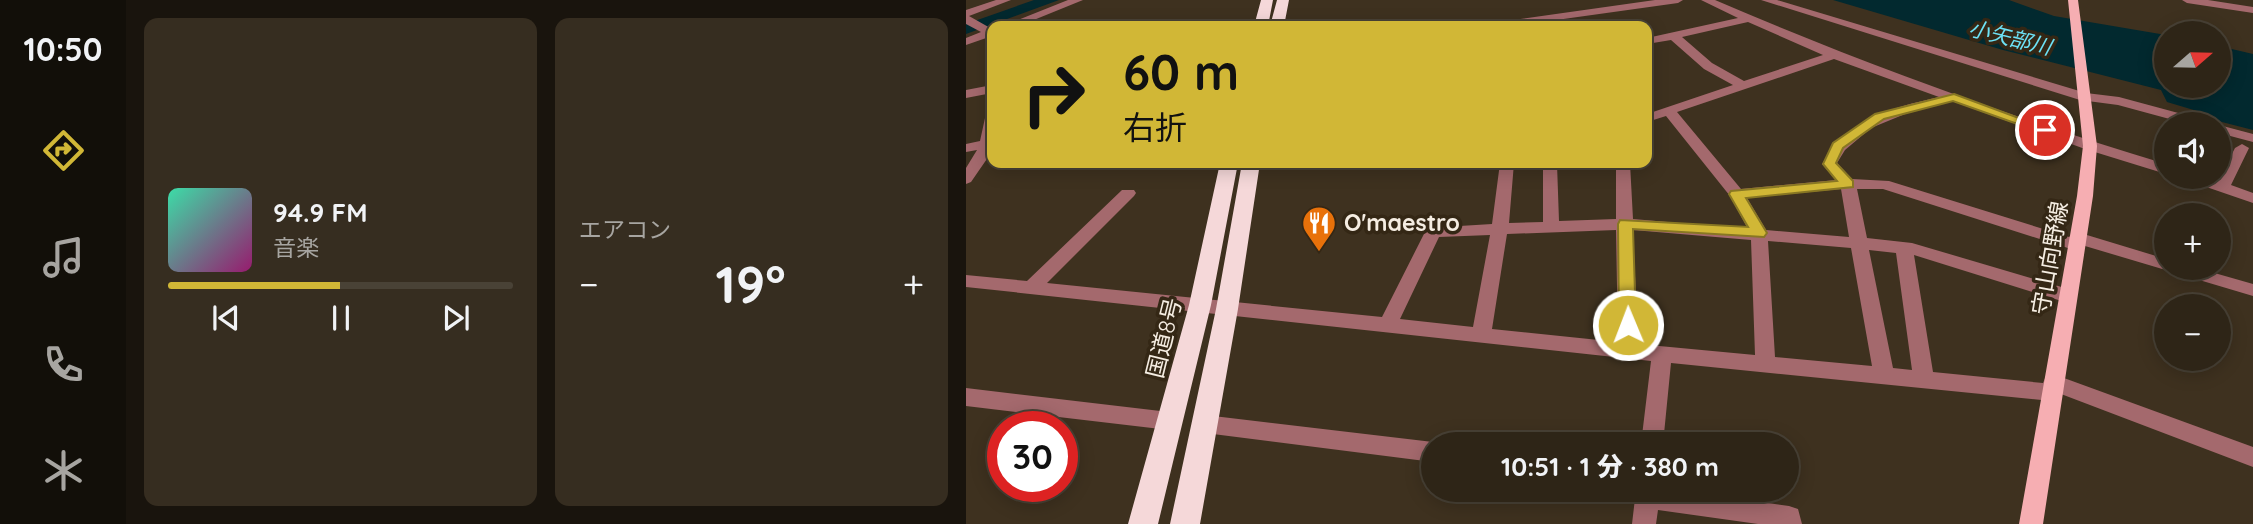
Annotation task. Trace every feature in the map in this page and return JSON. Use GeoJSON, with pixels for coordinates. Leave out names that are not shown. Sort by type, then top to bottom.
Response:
{"type":"FeatureCollection","features":[{"type":"Feature","properties":{"kind":"highway"},"geometry":{"type":"LineString","coordinates":[[1262,21],[1267,0]]}},
{"type":"Feature","properties":{"kind":"highway"},"geometry":{"type":"LineString","coordinates":[[1278,21],[1283,0]]}},
{"type":"Feature","properties":{"kind":"highway","name":"国道8号"},"geometry":{"type":"LineString","coordinates":[[1143,524],[1200,305],[1228,168]]}},
{"type":"Feature","properties":{"kind":"highway"},"geometry":{"type":"LineString","coordinates":[[1185,524],[1227,309],[1250,168]]}},
{"type":"Feature","properties":{"kind":"main road","name":"守山向野線"},"geometry":{"type":"LineString","coordinates":[[2031,524],[2085,196],[2090,146],[2073,0]]}},
{"type":"Feature","properties":{"kind":"street"},"geometry":{"type":"LineString","coordinates":[[966,13],[1006,0]]}},
{"type":"Feature","properties":{"kind":"street"},"geometry":{"type":"LineString","coordinates":[[1022,21],[1078,0]]}},
{"type":"Feature","properties":{"kind":"street"},"geometry":{"type":"LineString","coordinates":[[1546,21],[1678,0]]}},
{"type":"Feature","properties":{"kind":"street"},"geometry":{"type":"LineString","coordinates":[[1706,0],[1835,55],[2090,146],[2154,165]]}},
{"type":"Feature","properties":{"kind":"street"},"geometry":{"type":"LineString","coordinates":[[1766,0],[2084,94],[2159,112]]}},
{"type":"Feature","properties":{"kind":"street"},"geometry":{"type":"LineString","coordinates":[[2187,0],[2253,10]]}},
{"type":"Feature","properties":{"kind":"street"},"geometry":{"type":"LineString","coordinates":[[1652,40],[1749,18]]}},
{"type":"Feature","properties":{"kind":"street"},"geometry":{"type":"LineString","coordinates":[[966,20],[987,32]]}},
{"type":"Feature","properties":{"kind":"street"},"geometry":{"type":"LineString","coordinates":[[966,42],[987,35]]}},
{"type":"Feature","properties":{"kind":"street"},"geometry":{"type":"LineString","coordinates":[[1674,36],[1708,66],[1742,85]]}},
{"type":"Feature","properties":{"kind":"street"},"geometry":{"type":"LineString","coordinates":[[1652,116],[1835,55]]}},
{"type":"Feature","properties":{"kind":"street"},"geometry":{"type":"LineString","coordinates":[[966,94],[987,90]]}},
{"type":"Feature","properties":{"kind":"street"},"geometry":{"type":"LineString","coordinates":[[1884,376],[1848,184],[1829,164],[1838,146],[1879,116],[1954,97]]}},
{"type":"Feature","properties":{"kind":"street"},"geometry":{"type":"LineString","coordinates":[[1669,111],[1737,194],[1759,233],[1765,365]]}},
{"type":"Feature","properties":{"kind":"street"},"geometry":{"type":"LineString","coordinates":[[2231,135],[2247,143],[2231,172]]}},
{"type":"Feature","properties":{"kind":"street"},"geometry":{"type":"LineString","coordinates":[[966,148],[987,144]]}},
{"type":"Feature","properties":{"kind":"street"},"geometry":{"type":"LineString","coordinates":[[966,179],[987,148]]}},
{"type":"Feature","properties":{"kind":"street"},"geometry":{"type":"LineString","coordinates":[[1481,335],[1500,228],[1506,168]]}},
{"type":"Feature","properties":{"kind":"street"},"geometry":{"type":"LineString","coordinates":[[1550,168],[1551,226]]}},
{"type":"Feature","properties":{"kind":"street"},"geometry":{"type":"LineString","coordinates":[[1623,168],[1628,350]]}},
{"type":"Feature","properties":{"kind":"street"},"geometry":{"type":"LineString","coordinates":[[1737,194],[1848,184],[1884,184],[2077,242],[2154,262]]}},
{"type":"Feature","properties":{"kind":"street"},"geometry":{"type":"LineString","coordinates":[[2228,189],[2253,198]]}},
{"type":"Feature","properties":{"kind":"street"},"geometry":{"type":"LineString","coordinates":[[1031,288],[1128,193]]}},
{"type":"Feature","properties":{"kind":"street"},"geometry":{"type":"LineString","coordinates":[[1388,325],[1433,232],[1500,228],[1625,224],[1759,233],[1904,248],[2068,296]]}},
{"type":"Feature","properties":{"kind":"street"},"geometry":{"type":"LineString","coordinates":[[1904,248],[1924,380]]}},
{"type":"Feature","properties":{"kind":"street"},"geometry":{"type":"LineString","coordinates":[[2218,280],[2253,290]]}},
{"type":"Feature","properties":{"kind":"street"},"geometry":{"type":"LineString","coordinates":[[966,281],[1765,365],[1924,380],[2052,387],[2253,457]]}},
{"type":"Feature","properties":{"kind":"street"},"geometry":{"type":"LineString","coordinates":[[1653,432],[1662,354]]}},
{"type":"Feature","properties":{"kind":"street"},"geometry":{"type":"LineString","coordinates":[[966,397],[1169,421]]}},
{"type":"Feature","properties":{"kind":"street"},"geometry":{"type":"LineString","coordinates":[[1205,424],[1421,451]]}},
{"type":"Feature","properties":{"kind":"street"},"geometry":{"type":"LineString","coordinates":[[1644,524],[1646,502]]}},
{"type":"Feature","properties":{"kind":"street"},"geometry":{"type":"LineString","coordinates":[[1700,502],[1789,517],[1790,524]]}},
{"type":"Feature","properties":{"kind":"water"},"geometry":{"type":"Polygon","coordinates":[[[1034,0],[1059,0],[1002,21],[987,21],[987,26],[966,34],[966,24],[1034,0]]]}},
{"type":"Feature","properties":{"kind":"water","name":"小矢部川"},"geometry":{"type":"Polygon","coordinates":[[[1833,0],[2009,0],[2054,16],[2154,33],[2154,88],[2003,50],[1833,0]]]}},
{"type":"Feature","properties":{"kind":"water"},"geometry":{"type":"Polygon","coordinates":[[[2231,49],[2253,54],[2253,130],[2231,124],[2231,112],[2199,112],[2167,102],[2165,98],[2231,98],[2231,49]]]}},
{"type":"Feature","properties":{"kind":"place","name":"O'maestro"},"geometry":{"type":"Point","coordinates":[1319,253]}},
{"type":"Feature","properties":{"kind":"route"},"geometry":{"type":"LineString","coordinates":[[1628,325],[1625,224],[1759,233],[1737,194],[1848,184],[1829,164],[1838,146],[1879,116],[1954,97],[2045,130]]}}]}
